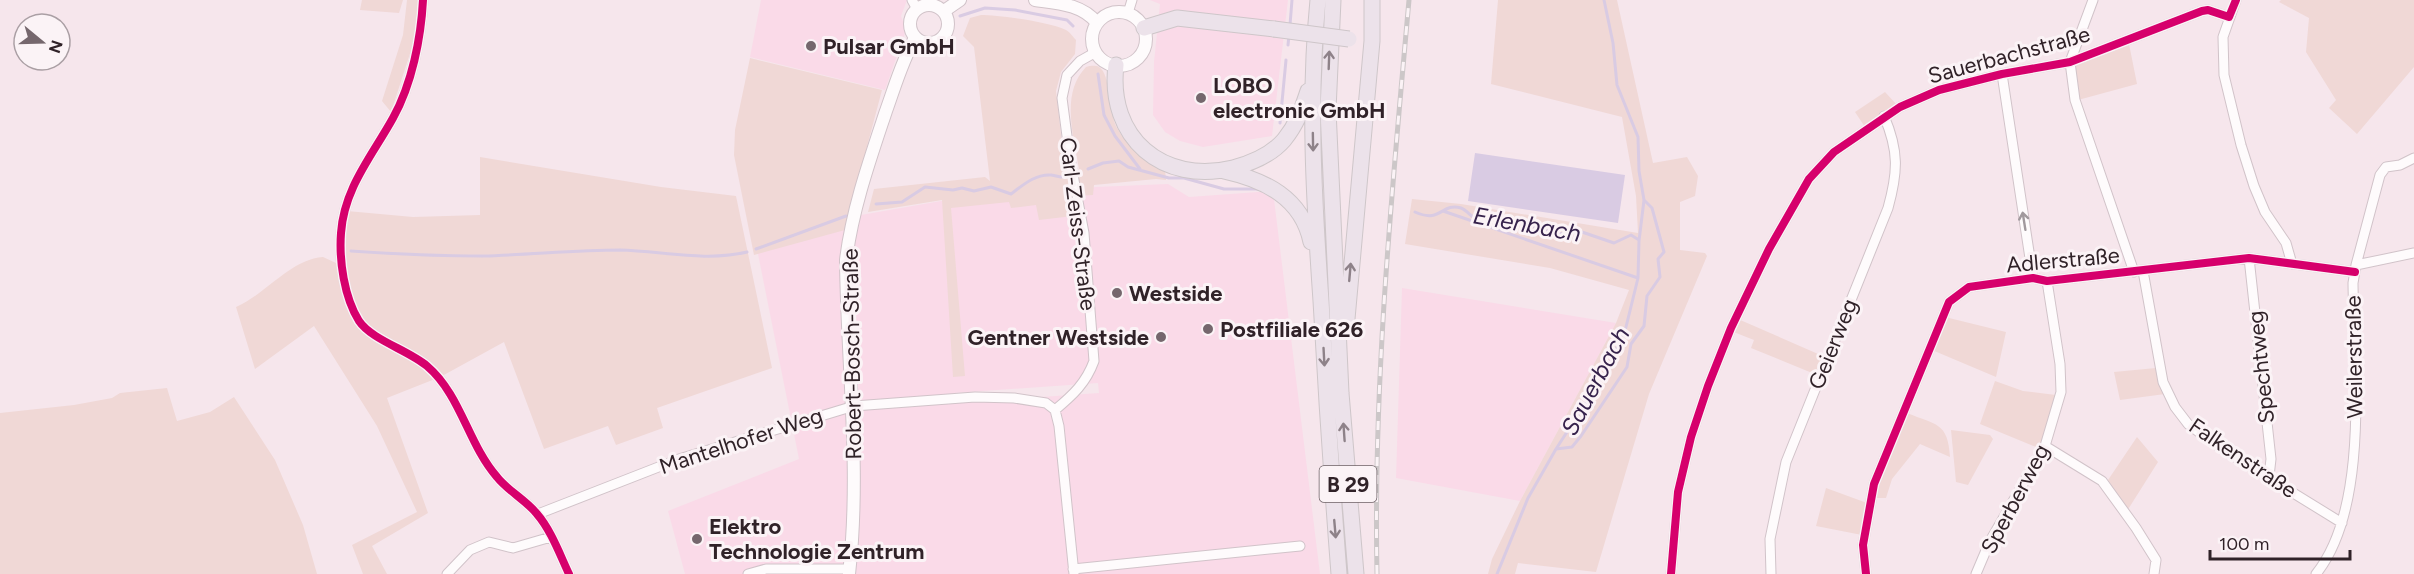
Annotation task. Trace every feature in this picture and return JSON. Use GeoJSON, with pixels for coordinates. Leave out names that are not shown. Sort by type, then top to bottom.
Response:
{"type":"FeatureCollection","features":[{"type":"Feature","properties":{"kind":"highway","name":"B 29"},"geometry":{"type":"LineString","coordinates":[[1318,0],[1313,74],[1314,178],[1327,429],[1339,574]]}},
{"type":"Feature","properties":{"kind":"highway","name":"B 29"},"geometry":{"type":"LineString","coordinates":[[1334,0],[1330,24],[1328,110],[1341,393],[1356,574]]}},
{"type":"Feature","properties":{"kind":"highway"},"geometry":{"type":"LineString","coordinates":[[1341,393],[1372,41],[1372,0]]}},
{"type":"Feature","properties":{"kind":"highway"},"geometry":{"type":"LineString","coordinates":[[1144,28],[1177,18],[1372,41]]}},
{"type":"Feature","properties":{"kind":"highway"},"geometry":{"type":"LineString","coordinates":[[1116,65],[1115,89],[1120,115],[1126,130],[1136,143],[1152,157],[1173,166],[1201,172],[1222,171],[1260,160],[1283,141],[1299,118],[1313,74]]}},
{"type":"Feature","properties":{"kind":"highway"},"geometry":{"type":"LineString","coordinates":[[1222,171],[1265,183],[1287,199],[1299,213],[1310,236],[1319,280]]}},
{"type":"Feature","properties":{"kind":"street"},"geometry":{"type":"LineString","coordinates":[[423,0],[422,30],[411,72],[394,116],[357,175],[345,206],[341,233],[342,259],[349,298],[360,322],[369,331],[427,366],[441,381],[458,406],[474,441],[496,477],[538,514],[569,574]]}},
{"type":"Feature","properties":{"kind":"street"},"geometry":{"type":"LineString","coordinates":[[915,38],[921,42],[934,43],[945,36],[949,24],[944,11],[960,0]]}},
{"type":"Feature","properties":{"kind":"street"},"geometry":{"type":"LineString","coordinates":[[1035,0],[1067,4],[1088,14],[1097,23]]}},
{"type":"Feature","properties":{"kind":"street"},"geometry":{"type":"LineString","coordinates":[[1128,13],[1132,0]]}},
{"type":"Feature","properties":{"kind":"street","name":"Sauerbachstraße"},"geometry":{"type":"LineString","coordinates":[[2070,62],[2093,0]]}},
{"type":"Feature","properties":{"kind":"street"},"geometry":{"type":"LineString","coordinates":[[2236,0],[2223,37],[2224,75],[2241,145],[2265,212],[2286,243],[2292,264]]}},
{"type":"Feature","properties":{"kind":"street","name":"Robert-Bosch-Straße"},"geometry":{"type":"LineString","coordinates":[[850,572],[854,406],[846,281],[848,242],[876,141],[906,54],[915,38],[910,23],[915,4],[928,5],[944,11]]}},
{"type":"Feature","properties":{"kind":"street","name":"Sauerbachstraße"},"geometry":{"type":"LineString","coordinates":[[1671,574],[1678,492],[1688,448],[1708,386],[1731,328],[1769,249],[1809,179],[1834,152],[1884,116],[1938,90],[2002,74],[2070,62],[2202,11],[2208,10],[2229,17]]}},
{"type":"Feature","properties":{"kind":"street"},"geometry":{"type":"LineString","coordinates":[[1111,13],[1128,13],[1140,21],[1146,36],[1142,53],[1130,63],[1116,65],[1101,58],[1095,51],[1092,37],[1097,23],[1111,13]]}},
{"type":"Feature","properties":{"kind":"street","name":"Carl-Zeiss-Straße"},"geometry":{"type":"LineString","coordinates":[[1055,410],[1078,390],[1089,375],[1094,360],[1084,233],[1070,159],[1062,98],[1067,75],[1080,61],[1095,51]]}},
{"type":"Feature","properties":{"kind":"street","name":"Falkenstraße"},"geometry":{"type":"LineString","coordinates":[[2070,62],[2075,100],[2138,272],[2163,382],[2175,407],[2188,424],[2223,449],[2270,476],[2342,523]]}},
{"type":"Feature","properties":{"kind":"street"},"geometry":{"type":"LineString","coordinates":[[2002,74],[2033,279]]}},
{"type":"Feature","properties":{"kind":"street","name":"Geierweg"},"geometry":{"type":"LineString","coordinates":[[1771,574],[1770,539],[1786,462],[1884,218],[1895,180],[1894,141],[1884,116]]}},
{"type":"Feature","properties":{"kind":"street","name":"Weilerstraße"},"geometry":{"type":"LineString","coordinates":[[2316,574],[2332,550],[2342,523],[2350,484],[2355,444],[2355,269],[2380,176],[2386,167],[2400,165],[2414,158]]}},
{"type":"Feature","properties":{"kind":"street","name":"Adlerstraße"},"geometry":{"type":"LineString","coordinates":[[1866,574],[1863,545],[1874,484],[1948,302],[1969,287],[2033,279],[2047,281],[2138,272],[2249,258],[2355,269],[2414,253]]}},
{"type":"Feature","properties":{"kind":"street","name":"Spechtweg"},"geometry":{"type":"LineString","coordinates":[[2249,258],[2271,459],[2270,476]]}},
{"type":"Feature","properties":{"kind":"street","name":"Sperberweg"},"geometry":{"type":"LineString","coordinates":[[1976,574],[1990,542],[2045,446],[2061,392],[2060,364],[2047,281]]}},
{"type":"Feature","properties":{"kind":"street","name":"Mantelhofer Weg"},"geometry":{"type":"LineString","coordinates":[[538,514],[679,459],[854,406],[975,397],[1046,403],[1055,410]]}},
{"type":"Feature","properties":{"kind":"street"},"geometry":{"type":"LineString","coordinates":[[1055,410],[1059,426],[1073,572],[1300,546]]}},
{"type":"Feature","properties":{"kind":"street"},"geometry":{"type":"LineString","coordinates":[[2045,446],[2102,481],[2156,560],[2154,574]]}},
{"type":"Feature","properties":{"kind":"street"},"geometry":{"type":"LineString","coordinates":[[447,574],[470,550],[489,542],[513,549],[551,537]]}},
{"type":"Feature","properties":{"kind":"street"},"geometry":{"type":"LineString","coordinates":[[748,574],[766,569],[850,572]]}},
{"type":"Feature","properties":{"kind":"shaded area"},"geometry":{"type":"Polygon","coordinates":[[[362,0],[403,0],[399,13],[360,10],[362,0]]]}},
{"type":"Feature","properties":{"kind":"shaded area"},"geometry":{"type":"Polygon","coordinates":[[[407,0],[420,0],[419,26],[391,112],[382,101],[403,35],[407,0]]]}},
{"type":"Feature","properties":{"kind":"shaded area"},"geometry":{"type":"Polygon","coordinates":[[[761,0],[907,0],[901,16],[906,30],[885,90],[750,57],[761,0]]]}},
{"type":"Feature","properties":{"kind":"shaded area"},"geometry":{"type":"Polygon","coordinates":[[[1150,0],[1288,0],[1272,136],[1203,147],[1180,141],[1165,132],[1153,115],[1154,62],[1160,4],[1150,0]]]}},
{"type":"Feature","properties":{"kind":"shaded area"},"geometry":{"type":"Polygon","coordinates":[[[1498,0],[1617,0],[1653,163],[1687,157],[1698,176],[1695,196],[1680,202],[1680,250],[1705,253],[1707,256],[1649,394],[1596,572],[1518,563],[1515,574],[1488,574],[1492,559],[1520,501],[1616,323],[1629,290],[1550,268],[1405,244],[1412,199],[1461,204],[1638,233],[1636,196],[1622,117],[1491,84],[1498,0]]]}},
{"type":"Feature","properties":{"kind":"shaded area"},"geometry":{"type":"Polygon","coordinates":[[[2281,0],[2414,0],[2414,67],[2357,134],[2329,108],[2336,100],[2306,52],[2309,18],[2279,2],[2281,0]]]}},
{"type":"Feature","properties":{"kind":"shaded area"},"geometry":{"type":"Polygon","coordinates":[[[981,15],[1048,24],[1066,30],[1076,40],[1075,54],[1061,72],[1056,91],[1065,170],[1079,169],[1071,116],[1073,90],[1086,67],[1096,66],[1103,71],[1106,78],[1112,114],[1117,128],[1138,153],[1165,170],[1166,180],[1094,185],[1093,195],[1072,196],[1073,216],[1039,220],[1036,205],[1011,208],[1009,202],[951,208],[965,376],[953,377],[942,200],[868,212],[874,189],[985,177],[990,181],[974,47],[963,36],[970,18],[981,15]]]}},
{"type":"Feature","properties":{"kind":"shaded area"},"geometry":{"type":"Polygon","coordinates":[[[2129,44],[2137,84],[2078,100],[2074,64],[2129,44]]]}},
{"type":"Feature","properties":{"kind":"shaded area"},"geometry":{"type":"Polygon","coordinates":[[[750,58],[882,90],[845,230],[754,255],[734,155],[735,130],[750,58]]]}},
{"type":"Feature","properties":{"kind":"shaded area"},"geometry":{"type":"Polygon","coordinates":[[[1885,92],[1898,106],[1865,127],[1855,112],[1885,92]]]}},
{"type":"Feature","properties":{"kind":"shaded area"},"geometry":{"type":"Polygon","coordinates":[[[1475,153],[1625,175],[1618,223],[1468,201],[1475,153]]]}},
{"type":"Feature","properties":{"kind":"shaded area"},"geometry":{"type":"Polygon","coordinates":[[[480,157],[661,187],[736,196],[772,368],[657,408],[663,428],[616,445],[608,426],[544,449],[504,342],[442,376],[385,340],[365,324],[359,316],[349,292],[345,251],[347,211],[413,217],[480,215],[480,157]]]}},
{"type":"Feature","properties":{"kind":"shaded area"},"geometry":{"type":"Polygon","coordinates":[[[1168,184],[1189,197],[1273,191],[1320,574],[685,574],[668,511],[799,459],[757,249],[843,228],[861,215],[941,201],[1096,187],[1168,184]],[[1098,383],[954,393],[954,403],[1099,393],[1098,383]]]}},
{"type":"Feature","properties":{"kind":"shaded area"},"geometry":{"type":"Polygon","coordinates":[[[323,257],[336,263],[340,270],[358,325],[417,362],[435,379],[387,398],[428,513],[372,546],[387,574],[363,574],[352,545],[417,512],[377,426],[314,326],[255,369],[236,307],[258,294],[289,270],[311,259],[323,257]]]}},
{"type":"Feature","properties":{"kind":"shaded area"},"geometry":{"type":"Polygon","coordinates":[[[1402,288],[1616,323],[1520,501],[1396,478],[1402,288]]]}},
{"type":"Feature","properties":{"kind":"shaded area"},"geometry":{"type":"Polygon","coordinates":[[[1945,317],[2006,332],[1996,377],[1932,350],[1945,317]]]}},
{"type":"Feature","properties":{"kind":"shaded area"},"geometry":{"type":"Polygon","coordinates":[[[1738,319],[1825,357],[1817,375],[1751,348],[1754,340],[1731,331],[1738,319]]]}},
{"type":"Feature","properties":{"kind":"shaded area"},"geometry":{"type":"Polygon","coordinates":[[[2156,368],[2165,394],[2120,400],[2114,372],[2156,368]]]}},
{"type":"Feature","properties":{"kind":"shaded area"},"geometry":{"type":"Polygon","coordinates":[[[1995,381],[2023,391],[2056,395],[2041,449],[1980,424],[1995,381]]]}},
{"type":"Feature","properties":{"kind":"shaded area"},"geometry":{"type":"Polygon","coordinates":[[[167,388],[177,421],[210,412],[234,397],[275,460],[303,525],[317,574],[0,574],[0,413],[74,405],[112,398],[120,393],[167,388]]]}},
{"type":"Feature","properties":{"kind":"shaded area"},"geometry":{"type":"Polygon","coordinates":[[[1907,413],[1939,426],[1947,437],[1950,457],[1920,444],[1892,479],[1886,498],[1873,498],[1907,413]]]}},
{"type":"Feature","properties":{"kind":"shaded area"},"geometry":{"type":"Polygon","coordinates":[[[1951,430],[1990,435],[1993,439],[1968,485],[1956,482],[1951,430]]]}},
{"type":"Feature","properties":{"kind":"shaded area"},"geometry":{"type":"Polygon","coordinates":[[[2137,437],[2158,462],[2127,511],[2108,480],[2137,437]]]}},
{"type":"Feature","properties":{"kind":"shaded area"},"geometry":{"type":"Polygon","coordinates":[[[1826,488],[1867,503],[1862,535],[1816,526],[1826,488]]]}},
{"type":"Feature","properties":{"kind":"waterway","name":"Erlenbach"},"geometry":{"type":"LineString","coordinates":[[1290,25],[1292,0]]}},
{"type":"Feature","properties":{"kind":"waterway","name":"Sauerbach"},"geometry":{"type":"LineString","coordinates":[[1497,574],[1528,498],[1556,449],[1607,370],[1626,327],[1638,278],[1639,241],[1644,200],[1639,171],[1638,137],[1617,85],[1613,43],[1604,0]]}},
{"type":"Feature","properties":{"kind":"waterway"},"geometry":{"type":"LineString","coordinates":[[960,16],[985,8],[1015,10],[1067,20],[1073,26]]}},
{"type":"Feature","properties":{"kind":"waterway","name":"Erlenbach"},"geometry":{"type":"LineString","coordinates":[[1288,45],[1289,35]]}},
{"type":"Feature","properties":{"kind":"waterway","name":"Erlenbach"},"geometry":{"type":"LineString","coordinates":[[1280,123],[1286,60]]}},
{"type":"Feature","properties":{"kind":"waterway"},"geometry":{"type":"LineString","coordinates":[[1098,74],[1104,115],[1115,136],[1140,169]]}},
{"type":"Feature","properties":{"kind":"waterway"},"geometry":{"type":"LineString","coordinates":[[1088,169],[1103,163],[1119,161],[1128,167],[1169,178],[1184,178],[1224,189],[1258,189]]}},
{"type":"Feature","properties":{"kind":"waterway"},"geometry":{"type":"LineString","coordinates":[[876,204],[902,202],[925,187],[953,190],[962,188],[974,191],[991,187],[1011,194],[1040,176],[1071,176]]}},
{"type":"Feature","properties":{"kind":"waterway"},"geometry":{"type":"LineString","coordinates":[[1556,449],[1572,447],[1581,436],[1627,367],[1631,344],[1644,326],[1647,296],[1660,277],[1658,259],[1664,252],[1652,208],[1644,200]]}},
{"type":"Feature","properties":{"kind":"waterway","name":"Erlenbach"},"geometry":{"type":"LineString","coordinates":[[1415,212],[1431,216],[1454,207],[1463,209],[1473,217],[1496,218],[1512,223],[1524,220],[1536,228],[1558,234],[1582,232],[1614,243],[1631,235],[1639,240]]}},
{"type":"Feature","properties":{"kind":"waterway"},"geometry":{"type":"LineString","coordinates":[[1443,211],[1638,278]]}},
{"type":"Feature","properties":{"kind":"waterway"},"geometry":{"type":"LineString","coordinates":[[756,249],[846,216]]}},
{"type":"Feature","properties":{"kind":"waterway"},"geometry":{"type":"LineString","coordinates":[[351,251],[483,256],[603,250],[700,256],[747,252]]}},
{"type":"Feature","properties":{"kind":"railway"},"geometry":{"type":"LineString","coordinates":[[1377,574],[1381,358],[1390,215],[1409,0]]}},
{"type":"Feature","properties":{"kind":"cycle path"},"geometry":{"type":"LineString","coordinates":[[423,0],[418,45],[400,105],[368,159],[347,201],[341,233],[341,255],[346,290],[354,311],[365,328],[419,360],[439,378],[487,464],[501,482],[528,504],[547,527],[569,574]]}},
{"type":"Feature","properties":{"kind":"cycle path"},"geometry":{"type":"LineString","coordinates":[[1671,574],[1678,492],[1691,437],[1708,386],[1731,328],[1769,249],[1809,179],[1834,152],[1900,107],[1939,90],[2002,74],[2070,62],[2202,11],[2208,10],[2229,17],[2236,0]]}},
{"type":"Feature","properties":{"kind":"cycle path"},"geometry":{"type":"LineString","coordinates":[[1866,574],[1863,545],[1874,484],[1949,302],[1969,287],[2033,278],[2047,281],[2249,258],[2355,272]]}},
{"type":"Feature","properties":{"kind":"place","name":"Pulsar GmbH"},"geometry":{"type":"Point","coordinates":[811,46]}},
{"type":"Feature","properties":{"kind":"place","name":"LOBO electronic GmbH"},"geometry":{"type":"Point","coordinates":[1201,98]}},
{"type":"Feature","properties":{"kind":"place","name":"Westside"},"geometry":{"type":"Point","coordinates":[1117,293]}},
{"type":"Feature","properties":{"kind":"place","name":"Postfiliale 626"},"geometry":{"type":"Point","coordinates":[1208,329]}},
{"type":"Feature","properties":{"kind":"place","name":"Gentner Westside"},"geometry":{"type":"Point","coordinates":[1161,337]}},
{"type":"Feature","properties":{"kind":"place","name":"Elektro Technologie Zentrum"},"geometry":{"type":"Point","coordinates":[697,539]}}]}
